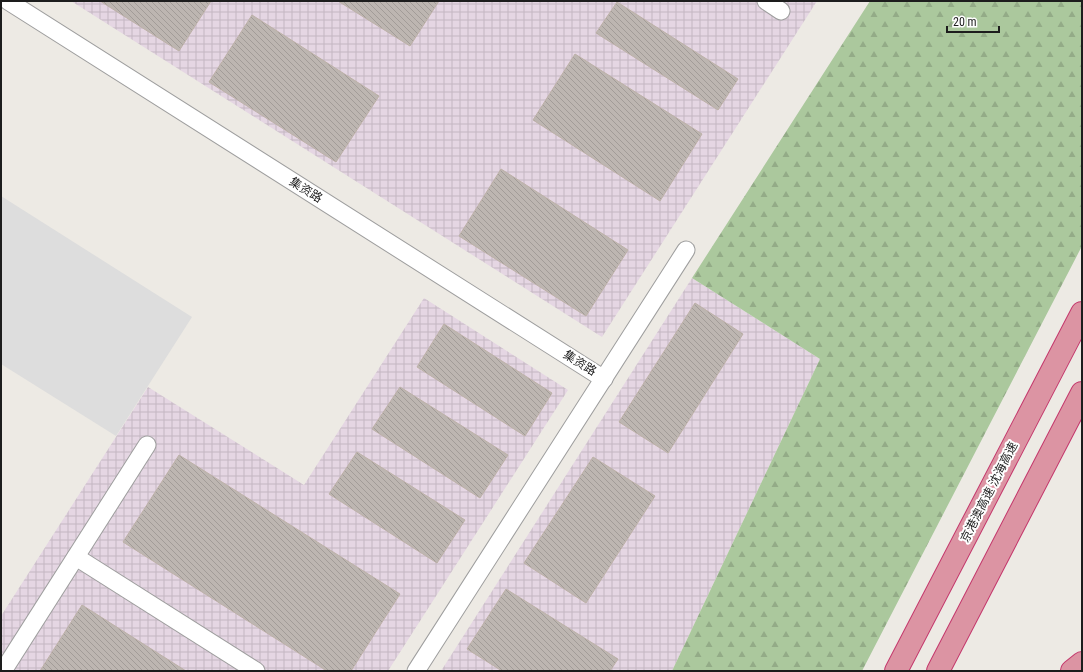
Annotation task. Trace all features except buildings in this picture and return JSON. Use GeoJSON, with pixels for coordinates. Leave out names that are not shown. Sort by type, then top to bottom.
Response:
{"type":"FeatureCollection","features":[{"type":"Feature","properties":{"kind":"highway","name":"京港澳高速 沈海高速"},"geometry":{"type":"LineString","coordinates":[[896,671],[1082,313]]}},
{"type":"Feature","properties":{"kind":"highway"},"geometry":{"type":"LineString","coordinates":[[938,671],[1082,393]]}},
{"type":"Feature","properties":{"kind":"highway"},"geometry":{"type":"LineString","coordinates":[[1072,671],[1082,663]]}},
{"type":"Feature","properties":{"kind":"street","name":"集资路"},"geometry":{"type":"LineString","coordinates":[[8,1],[604,378]]}},
{"type":"Feature","properties":{"kind":"street"},"geometry":{"type":"LineString","coordinates":[[766,1],[781,11]]}},
{"type":"Feature","properties":{"kind":"street"},"geometry":{"type":"LineString","coordinates":[[416,671],[686,250]]}},
{"type":"Feature","properties":{"kind":"street"},"geometry":{"type":"LineString","coordinates":[[3,671],[147,445]]}},
{"type":"Feature","properties":{"kind":"street"},"geometry":{"type":"LineString","coordinates":[[76,557],[256,671]]}},
{"type":"Feature","properties":{"kind":"shaded area"},"geometry":{"type":"Polygon","coordinates":[[[71,1],[817,1],[602,337],[71,1]]]}},
{"type":"Feature","properties":{"kind":"shaded area"},"geometry":{"type":"Polygon","coordinates":[[[1,196],[192,317],[116,436],[1,364],[1,196]]]}},
{"type":"Feature","properties":{"kind":"shaded area"},"geometry":{"type":"Polygon","coordinates":[[[692,278],[820,359],[672,671],[441,671],[692,278]]]}},
{"type":"Feature","properties":{"kind":"shaded area"},"geometry":{"type":"Polygon","coordinates":[[[424,298],[568,390],[388,671],[1,671],[1,616],[148,387],[304,485],[424,298]]]}},
{"type":"Feature","properties":{"kind":"green space"},"geometry":{"type":"Polygon","coordinates":[[[870,1],[1082,1],[1082,246],[862,671],[672,671],[820,359],[692,278],[870,1]]]}}]}
